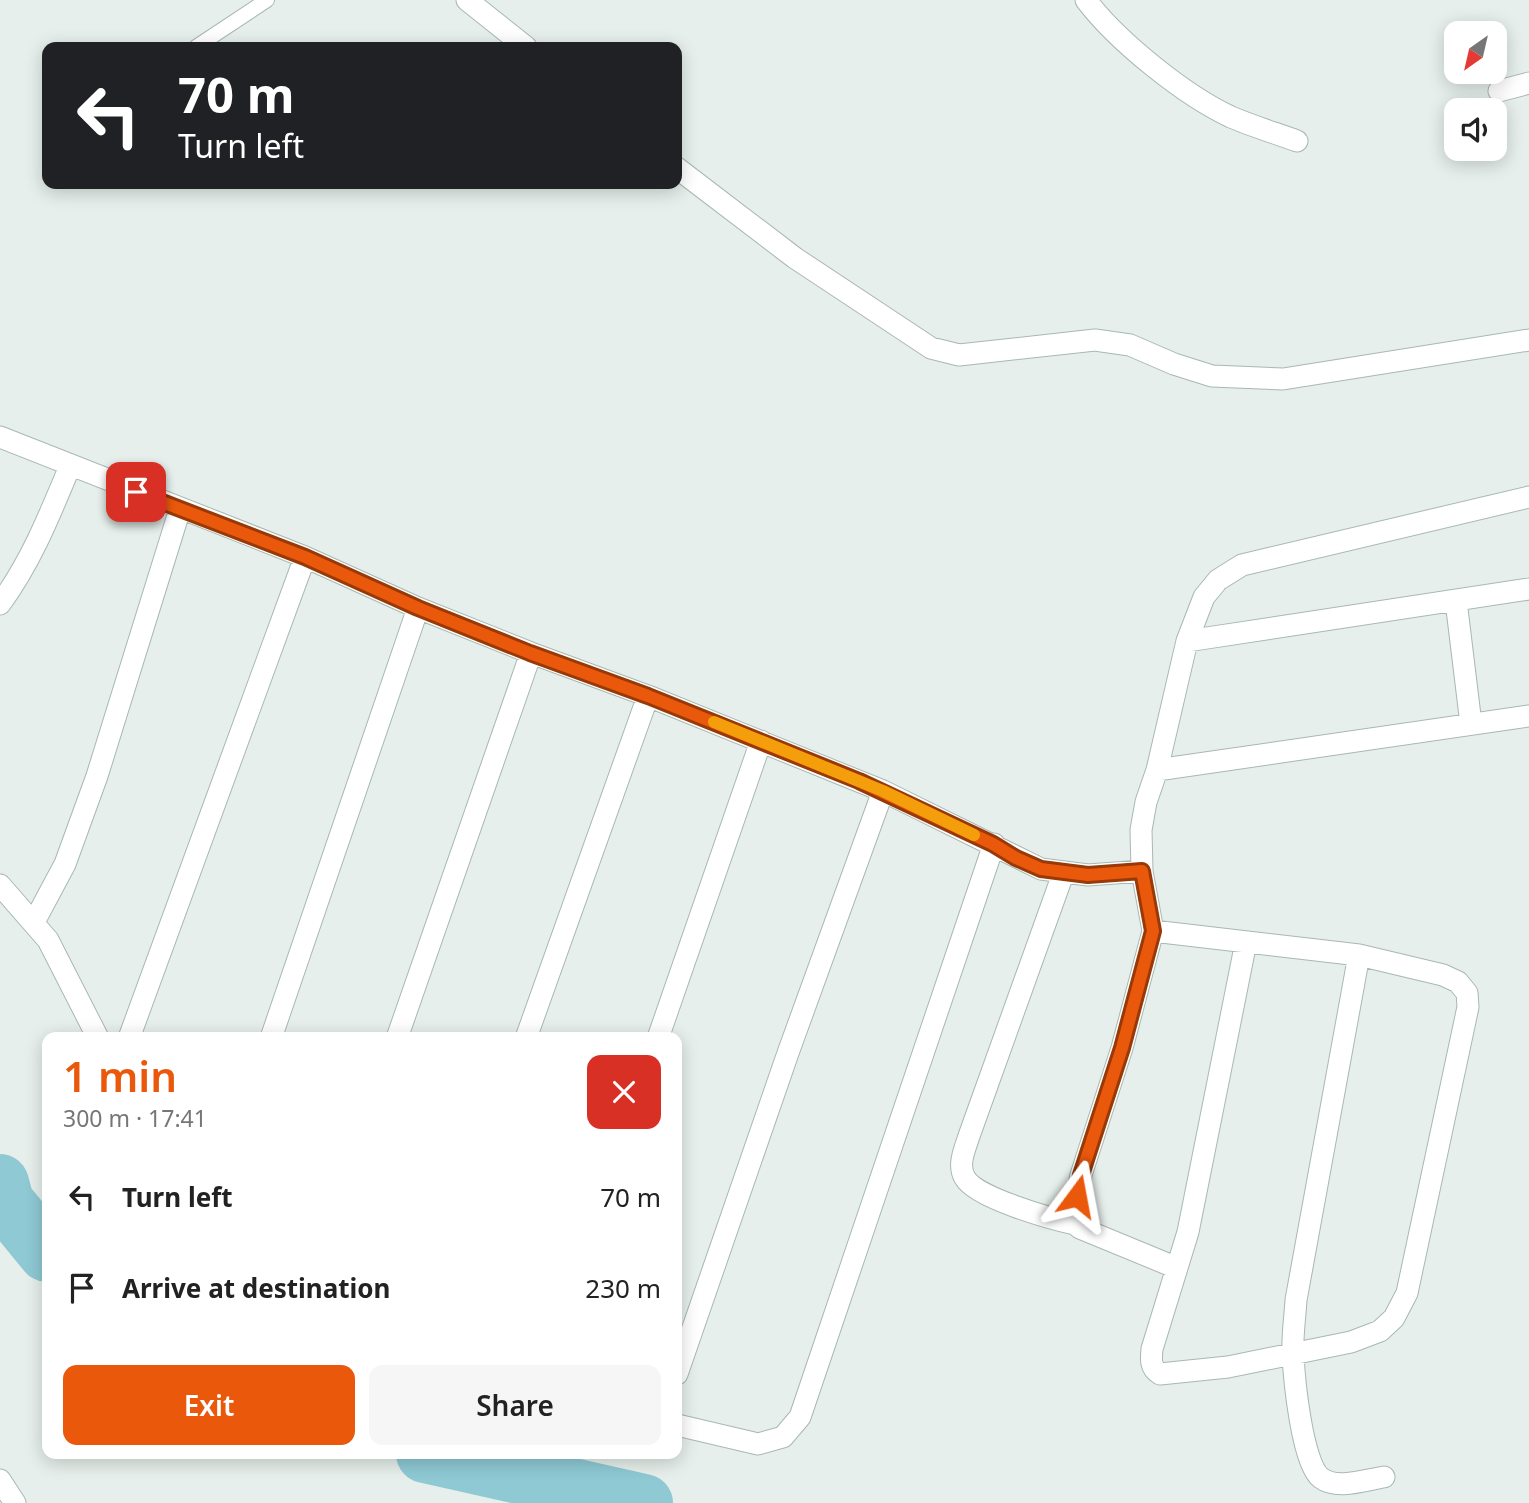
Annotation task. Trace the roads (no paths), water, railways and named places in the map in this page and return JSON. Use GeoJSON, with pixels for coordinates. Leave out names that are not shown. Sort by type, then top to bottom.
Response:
{"type":"FeatureCollection","features":[{"type":"Feature","properties":{"kind":"street"},"geometry":{"type":"LineString","coordinates":[[467,0],[520,42]]}},
{"type":"Feature","properties":{"kind":"street"},"geometry":{"type":"LineString","coordinates":[[1086,0],[1102,22],[1171,80],[1230,116],[1297,141]]}},
{"type":"Feature","properties":{"kind":"street"},"geometry":{"type":"LineString","coordinates":[[1499,90],[1529,83]]}},
{"type":"Feature","properties":{"kind":"street"},"geometry":{"type":"LineString","coordinates":[[682,172],[795,258],[931,348],[946,354],[959,355],[1095,341],[1130,345],[1174,364],[1212,376],[1283,379],[1529,340]]}},
{"type":"Feature","properties":{"kind":"street"},"geometry":{"type":"LineString","coordinates":[[0,437],[305,557],[418,608],[530,653],[648,696],[883,791],[1033,866],[1063,874],[1142,871]]}},
{"type":"Feature","properties":{"kind":"street"},"geometry":{"type":"LineString","coordinates":[[0,604],[15,584],[34,548],[70,466]]}},
{"type":"Feature","properties":{"kind":"street"},"geometry":{"type":"LineString","coordinates":[[1075,1224],[1073,1217],[1081,1175],[1122,1048],[1153,931],[1142,871],[1140,830],[1187,641],[1204,597],[1218,580],[1242,565],[1529,497]]}},
{"type":"Feature","properties":{"kind":"street"},"geometry":{"type":"LineString","coordinates":[[34,922],[65,864],[97,776],[180,509]]}},
{"type":"Feature","properties":{"kind":"street"},"geometry":{"type":"LineString","coordinates":[[131,1032],[305,557]]}},
{"type":"Feature","properties":{"kind":"street"},"geometry":{"type":"LineString","coordinates":[[1187,641],[1529,589]]}},
{"type":"Feature","properties":{"kind":"street"},"geometry":{"type":"LineString","coordinates":[[1456,601],[1471,724]]}},
{"type":"Feature","properties":{"kind":"street"},"geometry":{"type":"LineString","coordinates":[[273,1032],[418,608]]}},
{"type":"Feature","properties":{"kind":"street"},"geometry":{"type":"LineString","coordinates":[[399,1032],[530,653]]}},
{"type":"Feature","properties":{"kind":"street"},"geometry":{"type":"LineString","coordinates":[[528,1032],[648,696]]}},
{"type":"Feature","properties":{"kind":"street"},"geometry":{"type":"LineString","coordinates":[[1157,770],[1529,716]]}},
{"type":"Feature","properties":{"kind":"street"},"geometry":{"type":"LineString","coordinates":[[660,1032],[761,741]]}},
{"type":"Feature","properties":{"kind":"street"},"geometry":{"type":"LineString","coordinates":[[682,1360],[788,1053],[883,791]]}},
{"type":"Feature","properties":{"kind":"street"},"geometry":{"type":"LineString","coordinates":[[682,1426],[758,1444],[783,1437],[800,1417],[993,844]]}},
{"type":"Feature","properties":{"kind":"street"},"geometry":{"type":"LineString","coordinates":[[1063,874],[969,1136],[961,1165],[965,1180],[983,1192],[1042,1217],[1075,1224],[1177,1268]]}},
{"type":"Feature","properties":{"kind":"street"},"geometry":{"type":"LineString","coordinates":[[0,885],[48,940],[94,1032]]}},
{"type":"Feature","properties":{"kind":"street"},"geometry":{"type":"LineString","coordinates":[[1153,931],[1359,955],[1443,975],[1458,982],[1467,992],[1468,1007],[1407,1293],[1394,1318],[1380,1331],[1350,1342],[1228,1367],[1160,1374],[1152,1364],[1152,1349],[1188,1232],[1246,942]]}},
{"type":"Feature","properties":{"kind":"street"},"geometry":{"type":"LineString","coordinates":[[1359,955],[1298,1287],[1293,1353],[1306,1449],[1311,1465],[1319,1477],[1330,1482],[1348,1483],[1384,1477]]}},
{"type":"Feature","properties":{"kind":"street"},"geometry":{"type":"LineString","coordinates":[[0,1480],[15,1503]]}},
{"type":"Feature","properties":{"kind":"lane"},"geometry":{"type":"LineString","coordinates":[[204,42],[267,0]]}},
{"type":"Feature","properties":{"kind":"waterway"},"geometry":{"type":"LineString","coordinates":[[0,1183],[5,1202],[42,1247]]}},
{"type":"Feature","properties":{"kind":"waterway"},"geometry":{"type":"LineString","coordinates":[[447,1459],[644,1503]]}}]}
